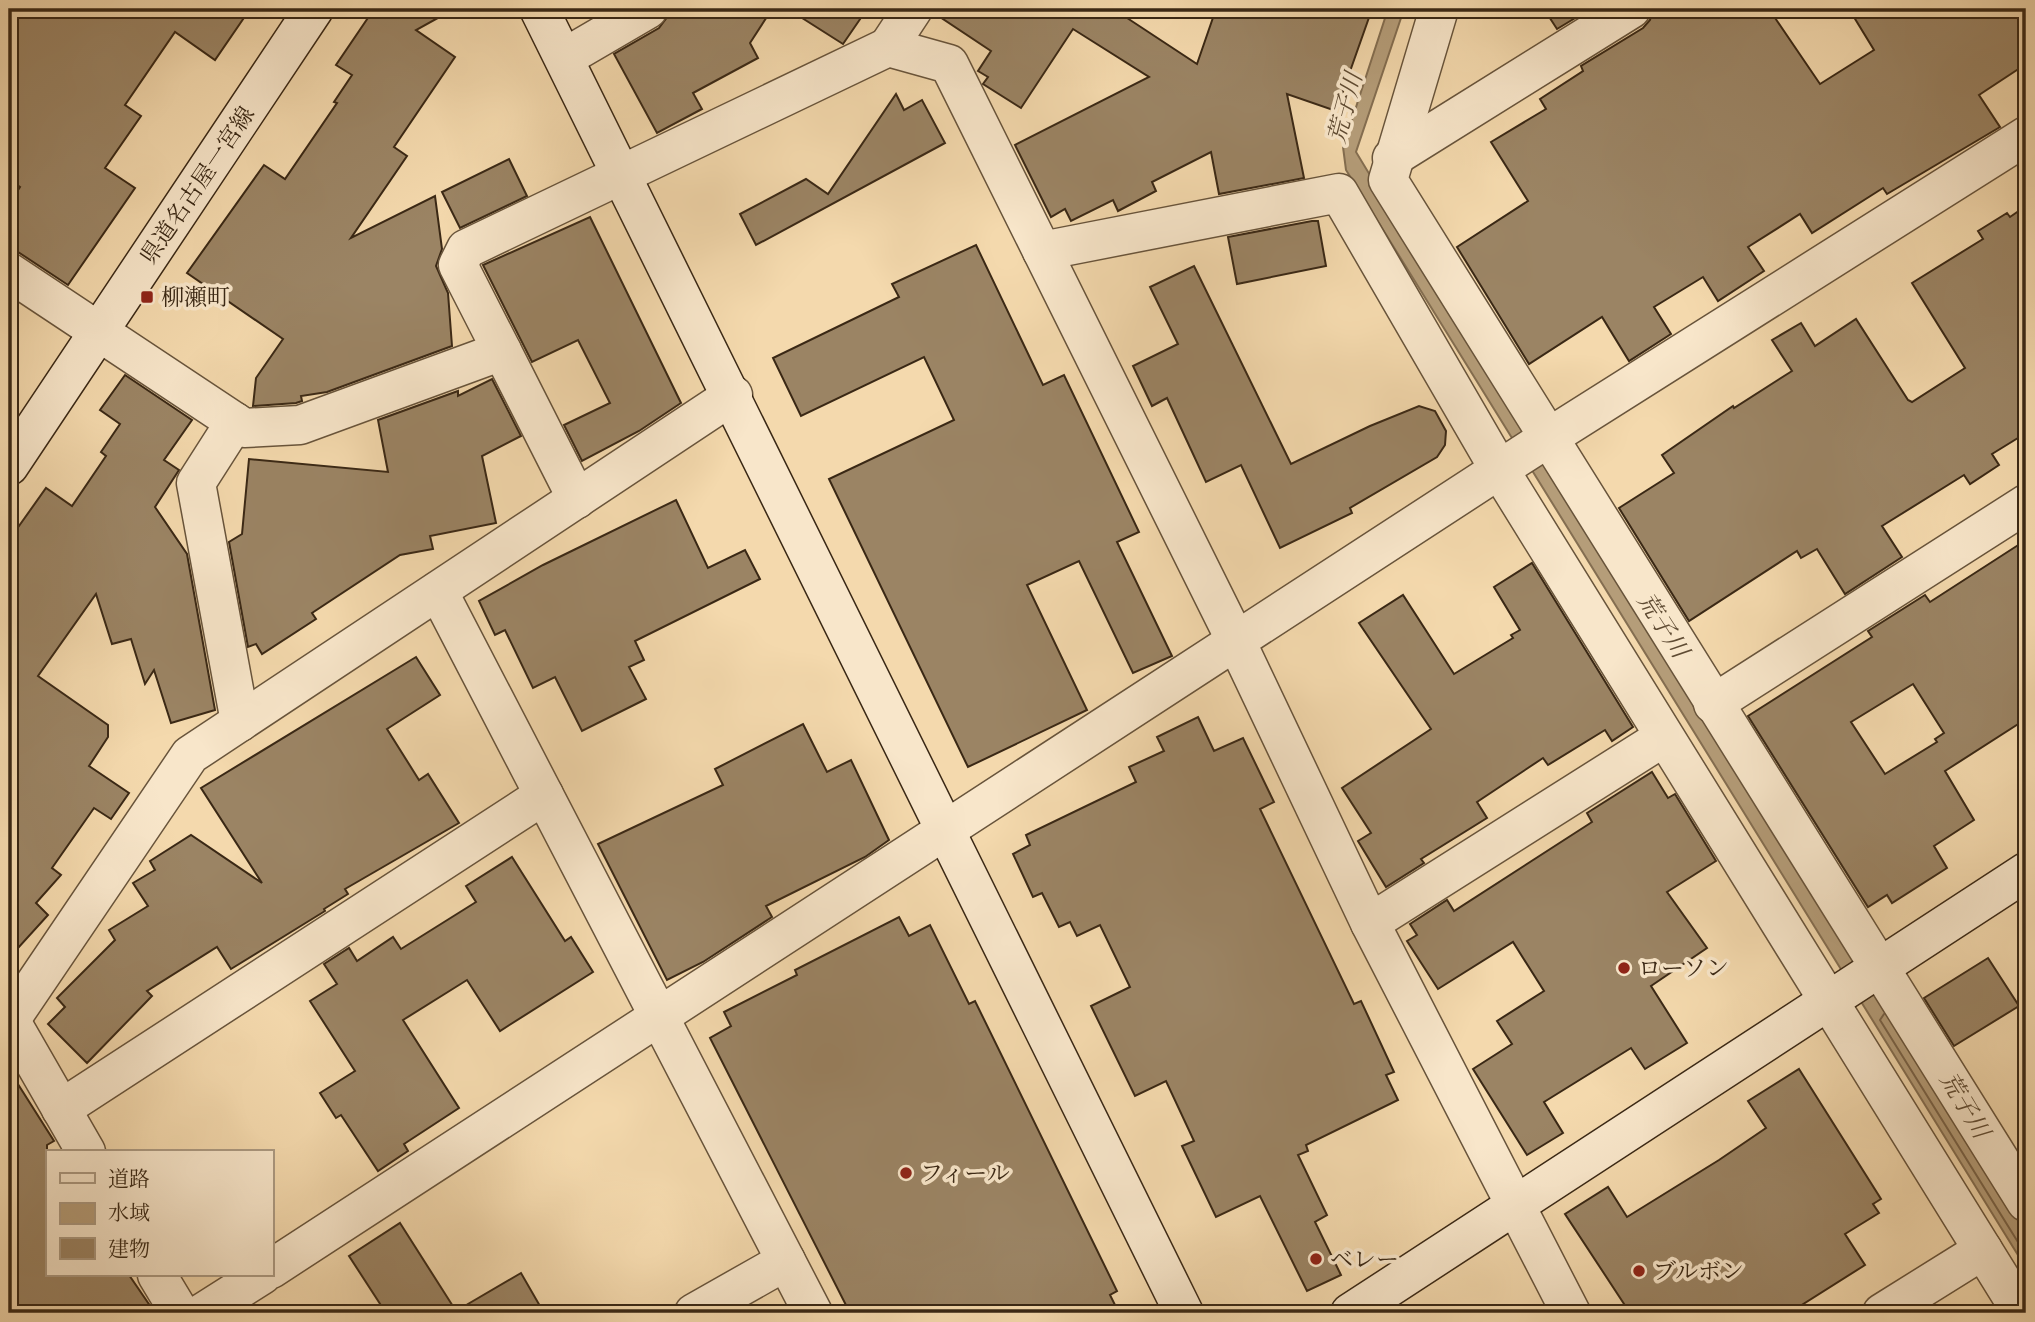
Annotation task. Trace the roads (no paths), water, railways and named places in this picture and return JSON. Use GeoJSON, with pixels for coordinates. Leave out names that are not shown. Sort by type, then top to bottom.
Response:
{"type":"FeatureCollection","features":[{"type":"Feature","properties":{"kind":"street","name":"県道名古屋一宮線"},"geometry":{"type":"LineString","coordinates":[[9,466],[314,9]]}},
{"type":"Feature","properties":{"kind":"street"},"geometry":{"type":"LineString","coordinates":[[539,9],[733,395],[1184,1313]]}},
{"type":"Feature","properties":{"kind":"street"},"geometry":{"type":"LineString","coordinates":[[564,58],[648,9]]}},
{"type":"Feature","properties":{"kind":"street"},"geometry":{"type":"LineString","coordinates":[[577,499],[458,265],[466,249],[888,47],[913,9]]}},
{"type":"Feature","properties":{"kind":"street"},"geometry":{"type":"LineString","coordinates":[[1439,9],[1392,158],[1388,180],[1664,737],[1834,998],[2022,1313]]}},
{"type":"Feature","properties":{"kind":"street"},"geometry":{"type":"LineString","coordinates":[[1392,158],[1631,9]]}},
{"type":"Feature","properties":{"kind":"street"},"geometry":{"type":"LineString","coordinates":[[888,47],[949,64],[1236,641],[1370,923],[1571,1313]]}},
{"type":"Feature","properties":{"kind":"street"},"geometry":{"type":"LineString","coordinates":[[273,1268],[947,832],[1525,453],[2026,136]]}},
{"type":"Feature","properties":{"kind":"street"},"geometry":{"type":"LineString","coordinates":[[1042,251],[1339,193],[1525,453],[1713,704],[1876,969],[2026,1202]]}},
{"type":"Feature","properties":{"kind":"street"},"geometry":{"type":"LineString","coordinates":[[9,272],[244,428],[300,425],[502,351]]}},
{"type":"Feature","properties":{"kind":"street"},"geometry":{"type":"LineString","coordinates":[[85,1150],[9,1021],[190,755],[733,395]]}},
{"type":"Feature","properties":{"kind":"street"},"geometry":{"type":"LineString","coordinates":[[235,422],[196,483],[240,722]]}},
{"type":"Feature","properties":{"kind":"street"},"geometry":{"type":"LineString","coordinates":[[1713,704],[2026,504]]}},
{"type":"Feature","properties":{"kind":"street"},"geometry":{"type":"LineString","coordinates":[[438,591],[813,1313]]}},
{"type":"Feature","properties":{"kind":"street"},"geometry":{"type":"LineString","coordinates":[[1370,923],[1664,737]]}},
{"type":"Feature","properties":{"kind":"street"},"geometry":{"type":"LineString","coordinates":[[61,1109],[544,795]]}},
{"type":"Feature","properties":{"kind":"street"},"geometry":{"type":"LineString","coordinates":[[1350,1313],[2026,872]]}},
{"type":"Feature","properties":{"kind":"street"},"geometry":{"type":"LineString","coordinates":[[1882,1313],[1983,1250]]}},
{"type":"Feature","properties":{"kind":"street"},"geometry":{"type":"LineString","coordinates":[[694,1313],[786,1261]]}},
{"type":"Feature","properties":{"kind":"street"},"geometry":{"type":"LineString","coordinates":[[158,1276],[180,1313]]}},
{"type":"Feature","properties":{"kind":"street"},"geometry":{"type":"LineString","coordinates":[[202,1313],[260,1276]]}},
{"type":"Feature","properties":{"kind":"water"},"geometry":{"type":"Polygon","coordinates":[[[1388,9],[1404,9],[1356,152],[1548,470],[2026,1223],[2026,1268],[1346,170],[1343,147],[1388,9]]]}},
{"type":"Feature","properties":{"kind":"place","name":"柳瀬町"},"geometry":{"type":"Point","coordinates":[147,297]}},
{"type":"Feature","properties":{"kind":"place","name":"ローソン"},"geometry":{"type":"Point","coordinates":[1624,968]}},
{"type":"Feature","properties":{"kind":"place","name":"フィール"},"geometry":{"type":"Point","coordinates":[906,1173]}},
{"type":"Feature","properties":{"kind":"place","name":"ベレー"},"geometry":{"type":"Point","coordinates":[1316,1259]}},
{"type":"Feature","properties":{"kind":"place","name":"ブルボン"},"geometry":{"type":"Point","coordinates":[1639,1271]}},
{"type":"Feature","properties":{"kind":"water label","name":"荒子川"},"geometry":{"type":"Point","coordinates":[1345,108]}},
{"type":"Feature","properties":{"kind":"water label","name":"荒子川"},"geometry":{"type":"Point","coordinates":[1663,625]}},
{"type":"Feature","properties":{"kind":"water label","name":"荒子川"},"geometry":{"type":"Point","coordinates":[1965,1105]}}]}
